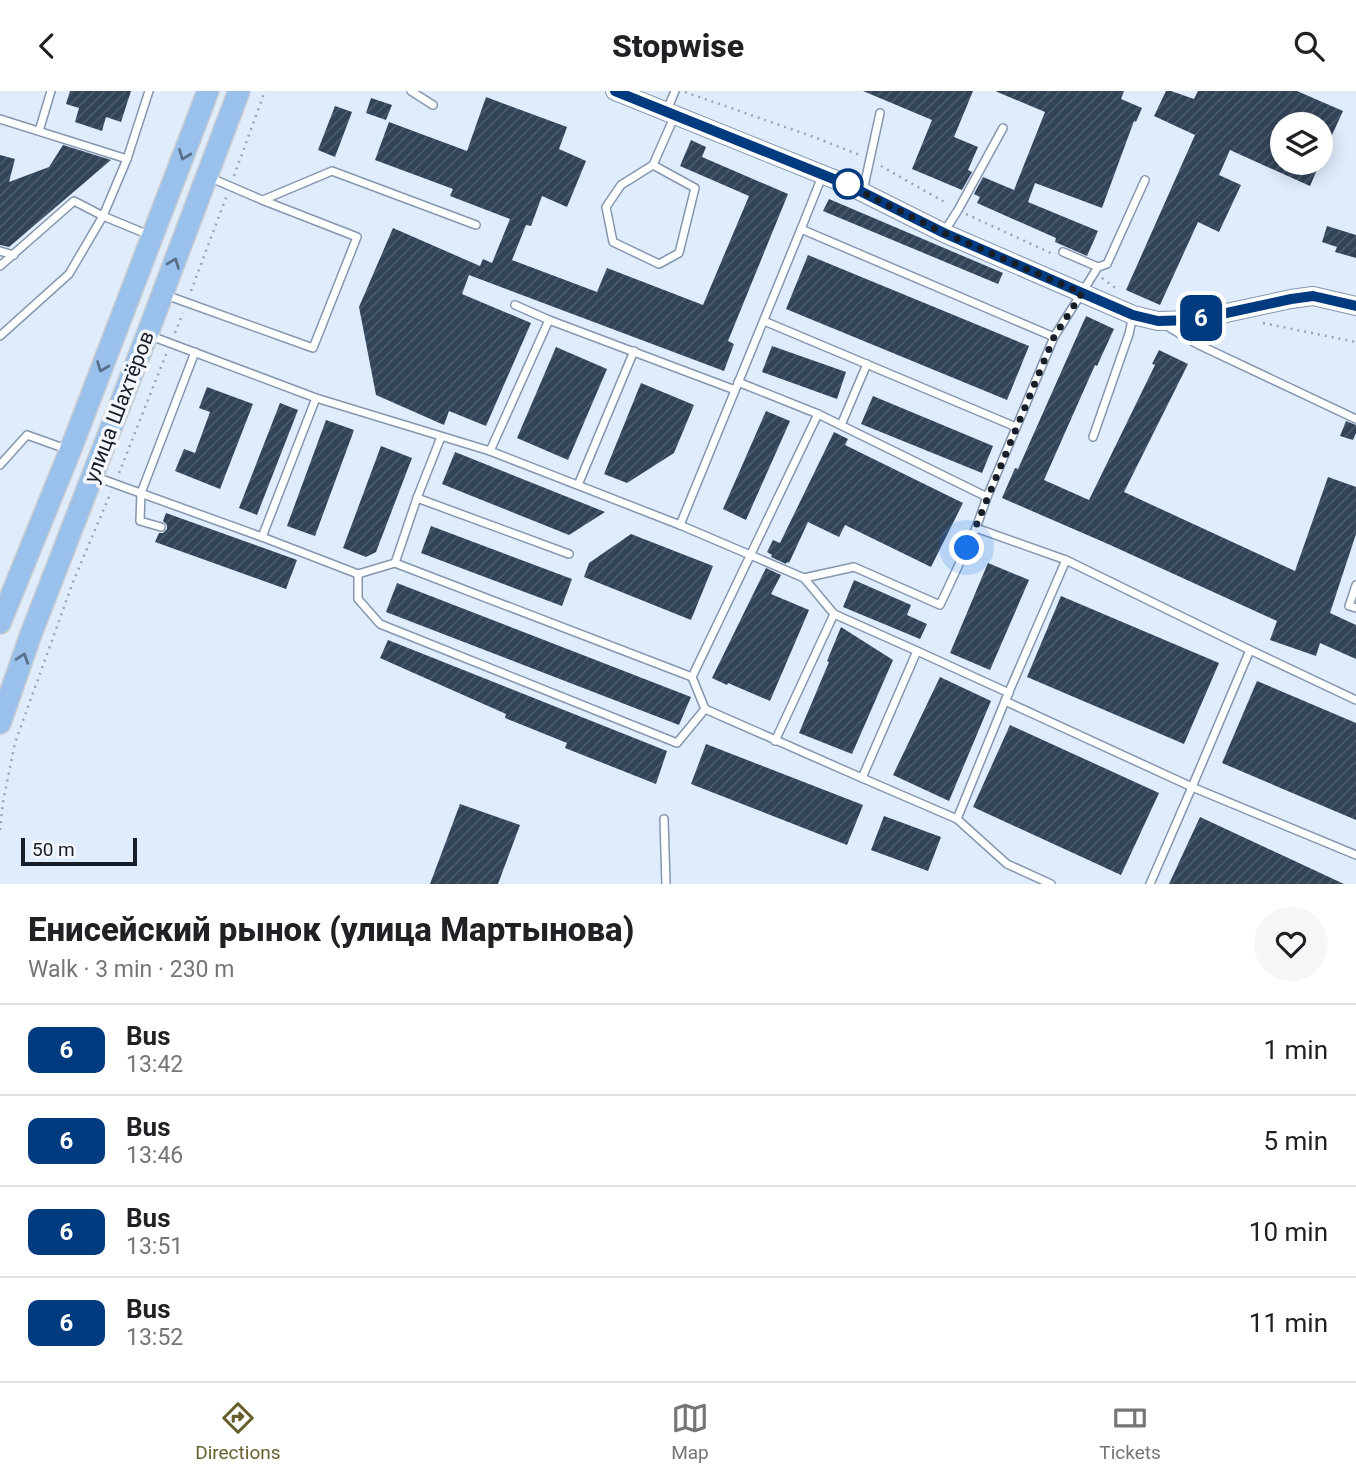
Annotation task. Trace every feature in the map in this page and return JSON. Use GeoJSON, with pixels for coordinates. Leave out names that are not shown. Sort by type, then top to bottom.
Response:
{"type":"FeatureCollection","features":[{"type":"Feature","properties":{"kind":"main road","name":"улица Шахтёров"},"geometry":{"type":"LineString","coordinates":[[1,618],[70,451],[208,91]]}},
{"type":"Feature","properties":{"kind":"main road","name":"улица Шахтёров"},"geometry":{"type":"LineString","coordinates":[[0,723],[31,634],[239,91]]}},
{"type":"Feature","properties":{"kind":"street"},"geometry":{"type":"LineString","coordinates":[[615,91],[823,174],[944,233],[1133,315],[1158,321],[1194,320],[1313,296],[1356,306]]}},
{"type":"Feature","properties":{"kind":"lane"},"geometry":{"type":"LineString","coordinates":[[39,131],[51,91]]}},
{"type":"Feature","properties":{"kind":"lane"},"geometry":{"type":"LineString","coordinates":[[0,336],[69,274],[103,216],[127,159],[149,91]]}},
{"type":"Feature","properties":{"kind":"lane"},"geometry":{"type":"LineString","coordinates":[[411,91],[433,105]]}},
{"type":"Feature","properties":{"kind":"lane"},"geometry":{"type":"LineString","coordinates":[[653,165],[695,188],[679,253],[659,264],[613,242],[606,207],[621,185],[653,165],[676,91]]}},
{"type":"Feature","properties":{"kind":"lane"},"geometry":{"type":"LineString","coordinates":[[863,192],[880,113]]}},
{"type":"Feature","properties":{"kind":"lane"},"geometry":{"type":"LineString","coordinates":[[0,119],[127,159]]}},
{"type":"Feature","properties":{"kind":"lane"},"geometry":{"type":"LineString","coordinates":[[944,233],[1003,128]]}},
{"type":"Feature","properties":{"kind":"lane"},"geometry":{"type":"LineString","coordinates":[[262,200],[332,171],[476,225]]}},
{"type":"Feature","properties":{"kind":"lane"},"geometry":{"type":"LineString","coordinates":[[680,525],[823,174]]}},
{"type":"Feature","properties":{"kind":"lane"},"geometry":{"type":"LineString","coordinates":[[163,294],[313,348],[356,237],[207,176]]}},
{"type":"Feature","properties":{"kind":"lane"},"geometry":{"type":"LineString","coordinates":[[804,578],[854,568],[940,605],[976,529],[1054,337],[1096,270],[1107,264],[1145,180]]}},
{"type":"Feature","properties":{"kind":"lane"},"geometry":{"type":"LineString","coordinates":[[0,266],[74,201],[153,236]]}},
{"type":"Feature","properties":{"kind":"lane"},"geometry":{"type":"LineString","coordinates":[[802,229],[1054,337]]}},
{"type":"Feature","properties":{"kind":"lane"},"geometry":{"type":"LineString","coordinates":[[0,251],[13,255]]}},
{"type":"Feature","properties":{"kind":"lane"},"geometry":{"type":"LineString","coordinates":[[1060,254],[1096,270]]}},
{"type":"Feature","properties":{"kind":"lane"},"geometry":{"type":"LineString","coordinates":[[515,305],[634,351],[818,414],[988,497]]}},
{"type":"Feature","properties":{"kind":"lane"},"geometry":{"type":"LineString","coordinates":[[1093,437],[1129,334],[1133,315]]}},
{"type":"Feature","properties":{"kind":"lane"},"geometry":{"type":"LineString","coordinates":[[490,451],[548,320]]}},
{"type":"Feature","properties":{"kind":"lane"},"geometry":{"type":"LineString","coordinates":[[764,321],[1017,427]]}},
{"type":"Feature","properties":{"kind":"lane"},"geometry":{"type":"LineString","coordinates":[[1158,321],[1197,344],[1356,419]]}},
{"type":"Feature","properties":{"kind":"lane"},"geometry":{"type":"LineString","coordinates":[[147,335],[316,398],[490,451],[680,525],[804,578],[834,614],[1009,692]]}},
{"type":"Feature","properties":{"kind":"lane"},"geometry":{"type":"LineString","coordinates":[[578,485],[634,351]]}},
{"type":"Feature","properties":{"kind":"lane"},"geometry":{"type":"LineString","coordinates":[[161,527],[140,521],[141,493],[195,352]]}},
{"type":"Feature","properties":{"kind":"lane"},"geometry":{"type":"LineString","coordinates":[[841,425],[867,364]]}},
{"type":"Feature","properties":{"kind":"lane"},"geometry":{"type":"LineString","coordinates":[[262,537],[316,398]]}},
{"type":"Feature","properties":{"kind":"lane"},"geometry":{"type":"LineString","coordinates":[[692,677],[818,414]]}},
{"type":"Feature","properties":{"kind":"lane"},"geometry":{"type":"LineString","coordinates":[[0,464],[27,435],[70,451]]}},
{"type":"Feature","properties":{"kind":"lane"},"geometry":{"type":"LineString","coordinates":[[395,563],[441,437]]}},
{"type":"Feature","properties":{"kind":"lane"},"geometry":{"type":"LineString","coordinates":[[92,476],[358,574],[395,563],[692,677],[705,709],[957,819],[1007,864],[1051,884]]}},
{"type":"Feature","properties":{"kind":"lane"},"geometry":{"type":"LineString","coordinates":[[417,498],[569,554]]}},
{"type":"Feature","properties":{"kind":"lane"},"geometry":{"type":"LineString","coordinates":[[976,529],[1066,561],[1356,699]]}},
{"type":"Feature","properties":{"kind":"lane"},"geometry":{"type":"LineString","coordinates":[[957,819],[1066,561]]}},
{"type":"Feature","properties":{"kind":"lane"},"geometry":{"type":"LineString","coordinates":[[358,574],[358,599],[380,624],[677,743],[705,709]]}},
{"type":"Feature","properties":{"kind":"lane"},"geometry":{"type":"LineString","coordinates":[[1356,585],[1349,606],[1356,608]]}},
{"type":"Feature","properties":{"kind":"lane"},"geometry":{"type":"LineString","coordinates":[[775,741],[834,614]]}},
{"type":"Feature","properties":{"kind":"lane"},"geometry":{"type":"LineString","coordinates":[[1150,884],[1250,650]]}},
{"type":"Feature","properties":{"kind":"lane"},"geometry":{"type":"LineString","coordinates":[[862,778],[917,652]]}},
{"type":"Feature","properties":{"kind":"lane"},"geometry":{"type":"LineString","coordinates":[[1005,701],[1192,787],[1356,855]]}},
{"type":"Feature","properties":{"kind":"lane"},"geometry":{"type":"LineString","coordinates":[[664,819],[666,884]]}},
{"type":"Feature","properties":{"kind":"path"},"geometry":{"type":"LineString","coordinates":[[0,830],[15,743],[73,582],[187,303],[265,91]]}},
{"type":"Feature","properties":{"kind":"path"},"geometry":{"type":"LineString","coordinates":[[682,91],[871,159],[958,210],[1060,254]]}},
{"type":"Feature","properties":{"kind":"path"},"geometry":{"type":"LineString","coordinates":[[1096,270],[1125,294]]}},
{"type":"Feature","properties":{"kind":"path"},"geometry":{"type":"LineString","coordinates":[[1251,308],[1254,321],[1356,342]]}},
{"type":"Feature","properties":{"kind":"building"},"geometry":{"type":"Polygon","coordinates":[[[70,91],[131,91],[121,122],[106,117],[102,131],[75,122],[79,108],[66,104],[70,91]]]}},
{"type":"Feature","properties":{"kind":"building"},"geometry":{"type":"Polygon","coordinates":[[[863,91],[973,91],[954,137],[978,147],[968,170],[972,172],[962,190],[912,169],[932,120],[863,91]]]}},
{"type":"Feature","properties":{"kind":"building"},"geometry":{"type":"Polygon","coordinates":[[[995,91],[1124,91],[1121,99],[1142,108],[1136,122],[1134,121],[1102,208],[1035,183],[1028,202],[1098,231],[1087,256],[1055,242],[1056,238],[977,203],[980,197],[974,194],[983,177],[1014,190],[1045,112],[995,91]]]}},
{"type":"Feature","properties":{"kind":"building"},"geometry":{"type":"Polygon","coordinates":[[[1166,91],[1194,99],[1198,91],[1297,91],[1343,111],[1333,133],[1333,112],[1270,112],[1270,168],[1230,150],[1219,175],[1241,185],[1219,232],[1198,222],[1160,305],[1126,290],[1195,135],[1154,116],[1166,91]]]}},
{"type":"Feature","properties":{"kind":"building"},"geometry":{"type":"Polygon","coordinates":[[[486,97],[567,127],[559,149],[586,161],[567,207],[542,196],[531,226],[526,225],[512,260],[597,292],[607,268],[703,305],[749,196],[680,166],[691,140],[706,147],[702,157],[788,194],[728,341],[734,344],[724,371],[469,275],[462,294],[531,323],[486,426],[449,411],[444,425],[376,395],[359,307],[393,228],[480,266],[483,259],[492,263],[510,219],[450,196],[453,189],[375,160],[389,122],[467,151],[486,97]]]}},
{"type":"Feature","properties":{"kind":"building"},"geometry":{"type":"Polygon","coordinates":[[[371,98],[392,105],[386,120],[366,113],[371,98]]]}},
{"type":"Feature","properties":{"kind":"building"},"geometry":{"type":"Polygon","coordinates":[[[335,106],[352,112],[335,157],[318,150],[335,106]]]}},
{"type":"Feature","properties":{"kind":"building"},"geometry":{"type":"Polygon","coordinates":[[[63,145],[111,160],[9,247],[0,245],[0,155],[15,159],[9,182],[49,167],[63,145]]]}},
{"type":"Feature","properties":{"kind":"building"},"geometry":{"type":"Polygon","coordinates":[[[1286,175],[1315,175],[1310,186],[1286,175]]]}},
{"type":"Feature","properties":{"kind":"building"},"geometry":{"type":"Polygon","coordinates":[[[829,199],[1003,273],[998,284],[823,211],[829,199]]]}},
{"type":"Feature","properties":{"kind":"building"},"geometry":{"type":"Polygon","coordinates":[[[1327,226],[1356,235],[1356,258],[1335,252],[1337,247],[1322,242],[1327,226]]]}},
{"type":"Feature","properties":{"kind":"building"},"geometry":{"type":"Polygon","coordinates":[[[808,255],[1029,346],[1007,400],[786,309],[808,255]]]}},
{"type":"Feature","properties":{"kind":"building"},"geometry":{"type":"Polygon","coordinates":[[[1086,316],[1114,329],[1044,480],[1089,500],[1155,365],[1152,364],[1159,350],[1188,364],[1124,492],[1295,571],[1328,477],[1356,487],[1356,534],[1330,613],[1356,625],[1356,659],[1320,643],[1316,656],[1270,640],[1277,621],[1002,498],[1015,468],[1018,469],[1086,316]]]}},
{"type":"Feature","properties":{"kind":"building"},"geometry":{"type":"Polygon","coordinates":[[[772,346],[846,372],[837,399],[762,372],[772,346]]]}},
{"type":"Feature","properties":{"kind":"building"},"geometry":{"type":"Polygon","coordinates":[[[556,347],[607,369],[568,460],[517,438],[556,347]]]}},
{"type":"Feature","properties":{"kind":"building"},"geometry":{"type":"Polygon","coordinates":[[[641,383],[694,405],[674,453],[627,483],[604,474],[641,383]]]}},
{"type":"Feature","properties":{"kind":"building"},"geometry":{"type":"Polygon","coordinates":[[[207,387],[253,404],[220,489],[175,471],[184,449],[195,453],[210,412],[199,408],[207,387]]]}},
{"type":"Feature","properties":{"kind":"building"},"geometry":{"type":"Polygon","coordinates":[[[873,396],[993,446],[982,473],[861,424],[873,396]]]}},
{"type":"Feature","properties":{"kind":"building"},"geometry":{"type":"Polygon","coordinates":[[[280,403],[298,410],[257,515],[239,508],[280,403]]]}},
{"type":"Feature","properties":{"kind":"building"},"geometry":{"type":"Polygon","coordinates":[[[766,411],[790,421],[746,520],[723,509],[766,411]]]}},
{"type":"Feature","properties":{"kind":"building"},"geometry":{"type":"Polygon","coordinates":[[[326,420],[354,430],[315,536],[287,526],[326,420]]]}},
{"type":"Feature","properties":{"kind":"building"},"geometry":{"type":"Polygon","coordinates":[[[1346,421],[1356,425],[1353,440],[1340,436],[1346,421]]]}},
{"type":"Feature","properties":{"kind":"building"},"geometry":{"type":"Polygon","coordinates":[[[834,432],[848,439],[845,445],[963,503],[931,567],[845,525],[839,537],[808,522],[789,563],[771,557],[767,552],[773,540],[780,543],[834,432]]]}},
{"type":"Feature","properties":{"kind":"building"},"geometry":{"type":"Polygon","coordinates":[[[381,446],[412,458],[376,552],[366,557],[343,548],[381,446]]]}},
{"type":"Feature","properties":{"kind":"building"},"geometry":{"type":"Polygon","coordinates":[[[455,452],[605,512],[569,535],[442,484],[455,452]]]}},
{"type":"Feature","properties":{"kind":"building"},"geometry":{"type":"Polygon","coordinates":[[[166,513],[297,560],[286,589],[155,542],[159,533],[167,529],[163,521],[166,513]]]}},
{"type":"Feature","properties":{"kind":"building"},"geometry":{"type":"Polygon","coordinates":[[[431,526],[572,579],[562,606],[421,553],[431,526]]]}},
{"type":"Feature","properties":{"kind":"building"},"geometry":{"type":"Polygon","coordinates":[[[631,534],[713,566],[691,620],[584,577],[589,563],[631,534]]]}},
{"type":"Feature","properties":{"kind":"building"},"geometry":{"type":"Polygon","coordinates":[[[988,563],[1029,580],[990,670],[950,653],[988,563]]]}},
{"type":"Feature","properties":{"kind":"building"},"geometry":{"type":"Polygon","coordinates":[[[766,568],[781,575],[771,594],[809,610],[770,701],[712,678],[766,568]]]}},
{"type":"Feature","properties":{"kind":"building"},"geometry":{"type":"Polygon","coordinates":[[[854,580],[911,605],[907,615],[927,624],[920,639],[843,607],[854,580]]]}},
{"type":"Feature","properties":{"kind":"building"},"geometry":{"type":"Polygon","coordinates":[[[397,583],[691,697],[679,725],[386,612],[397,583]]]}},
{"type":"Feature","properties":{"kind":"building"},"geometry":{"type":"Polygon","coordinates":[[[1061,596],[1219,663],[1184,744],[1027,677],[1061,596]]]}},
{"type":"Feature","properties":{"kind":"building"},"geometry":{"type":"Polygon","coordinates":[[[841,627],[893,660],[852,754],[799,733],[841,627]]]}},
{"type":"Feature","properties":{"kind":"building"},"geometry":{"type":"Polygon","coordinates":[[[388,640],[667,751],[656,784],[565,748],[567,743],[505,718],[506,714],[380,658],[388,640]]]}},
{"type":"Feature","properties":{"kind":"building"},"geometry":{"type":"Polygon","coordinates":[[[940,677],[991,701],[949,801],[893,775],[940,677]]]}},
{"type":"Feature","properties":{"kind":"building"},"geometry":{"type":"Polygon","coordinates":[[[1257,681],[1356,723],[1356,820],[1222,763],[1257,681]]]}},
{"type":"Feature","properties":{"kind":"building"},"geometry":{"type":"Polygon","coordinates":[[[1010,725],[1159,793],[1121,875],[973,807],[1010,725]]]}},
{"type":"Feature","properties":{"kind":"building"},"geometry":{"type":"Polygon","coordinates":[[[706,744],[863,805],[847,845],[691,784],[706,744]]]}},
{"type":"Feature","properties":{"kind":"building"},"geometry":{"type":"Polygon","coordinates":[[[460,804],[520,825],[498,884],[430,884],[460,804]]]}},
{"type":"Feature","properties":{"kind":"building"},"geometry":{"type":"Polygon","coordinates":[[[884,816],[941,837],[928,871],[871,850],[884,816]]]}},
{"type":"Feature","properties":{"kind":"building"},"geometry":{"type":"Polygon","coordinates":[[[1200,817],[1344,884],[1169,884],[1200,817]]]}},
{"type":"Feature","properties":{"kind":"bus line","name":"6"},"geometry":{"type":"LineString","coordinates":[[615,91],[846,184],[944,233],[1133,315],[1158,321],[1194,320],[1313,296],[1356,306]]}},
{"type":"Feature","properties":{"kind":"route"},"geometry":{"type":"LineString","coordinates":[[848,184],[944,233],[1082,293],[1054,337],[967,548]]}}]}
